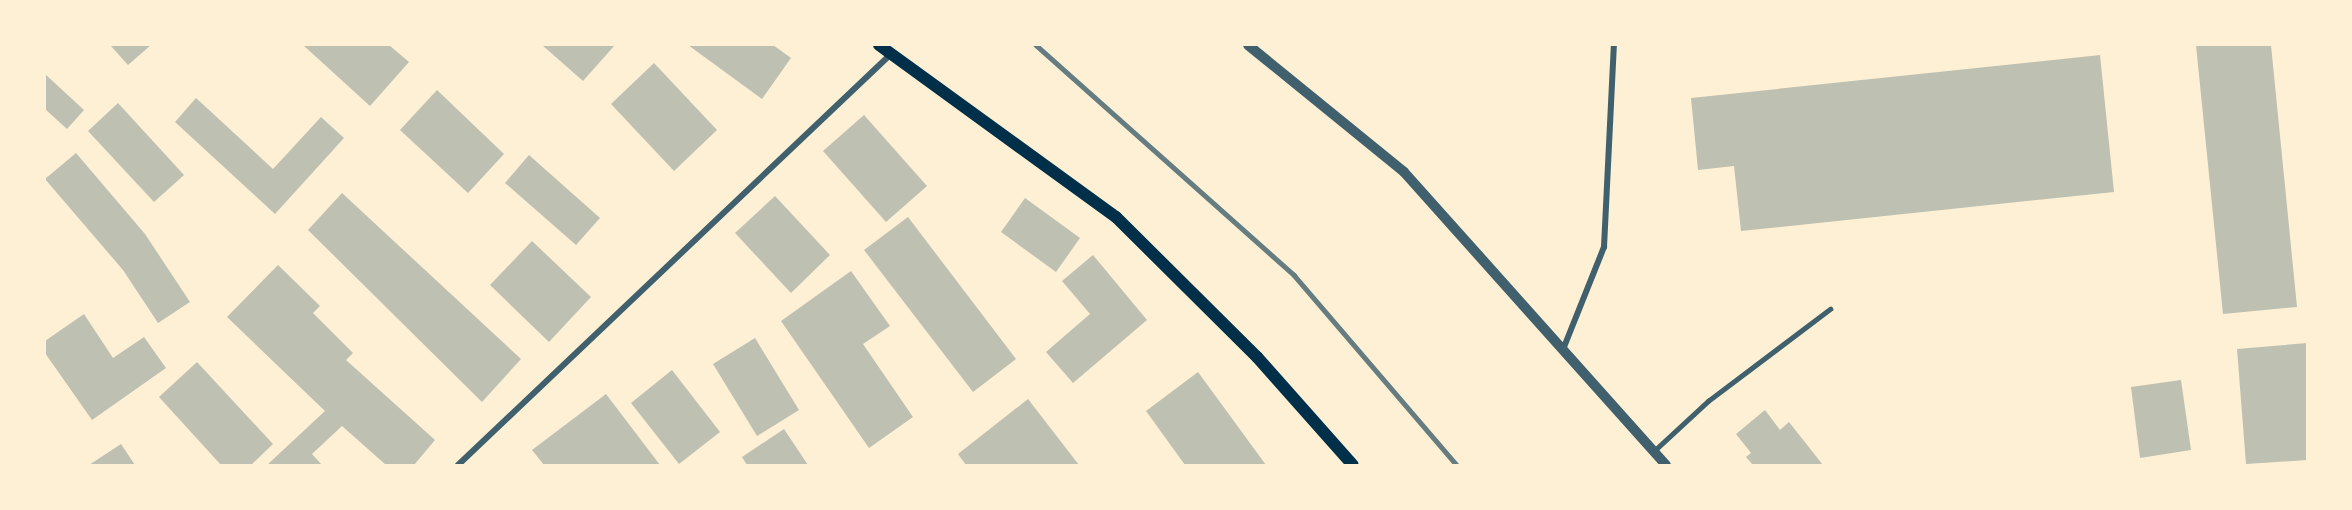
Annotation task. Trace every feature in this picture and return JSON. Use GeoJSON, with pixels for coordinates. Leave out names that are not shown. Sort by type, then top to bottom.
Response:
{"type":"FeatureCollection","features":[{"type":"Feature","properties":{"kind":"main road"},"geometry":{"type":"LineString","coordinates":[[879,45],[1116,217],[1257,357],[1353,465]]}},
{"type":"Feature","properties":{"kind":"street"},"geometry":{"type":"LineString","coordinates":[[1248,45],[1404,172],[1564,347],[1666,465]]}},
{"type":"Feature","properties":{"kind":"street"},"geometry":{"type":"LineString","coordinates":[[1564,347],[1604,247],[1614,45]]}},
{"type":"Feature","properties":{"kind":"street"},"geometry":{"type":"LineString","coordinates":[[458,465],[891,53]]}},
{"type":"Feature","properties":{"kind":"lane"},"geometry":{"type":"LineString","coordinates":[[1654,451],[1708,401],[1830,309]]}},
{"type":"Feature","properties":{"kind":"building"},"geometry":{"type":"Polygon","coordinates":[[[110,45],[151,45],[128,65],[110,45]]]}},
{"type":"Feature","properties":{"kind":"building"},"geometry":{"type":"Polygon","coordinates":[[[303,45],[389,45],[409,62],[370,106],[303,45]]]}},
{"type":"Feature","properties":{"kind":"building"},"geometry":{"type":"Polygon","coordinates":[[[542,45],[615,45],[583,81],[542,45]]]}},
{"type":"Feature","properties":{"kind":"building"},"geometry":{"type":"Polygon","coordinates":[[[688,45],[773,45],[791,58],[762,99],[688,45]]]}},
{"type":"Feature","properties":{"kind":"building"},"geometry":{"type":"Polygon","coordinates":[[[2196,45],[2271,45],[2297,307],[2223,314],[2196,45]]]}},
{"type":"Feature","properties":{"kind":"building"},"geometry":{"type":"Polygon","coordinates":[[[2100,55],[2114,192],[1741,231],[1734,166],[1698,170],[1691,98],[2100,55]]]}},
{"type":"Feature","properties":{"kind":"building"},"geometry":{"type":"Polygon","coordinates":[[[654,63],[717,130],[674,171],[611,104],[654,63]]]}},
{"type":"Feature","properties":{"kind":"building"},"geometry":{"type":"Polygon","coordinates":[[[45,74],[84,110],[67,129],[45,109],[45,74]]]}},
{"type":"Feature","properties":{"kind":"building"},"geometry":{"type":"Polygon","coordinates":[[[437,90],[504,154],[468,193],[400,130],[437,90]]]}},
{"type":"Feature","properties":{"kind":"building"},"geometry":{"type":"Polygon","coordinates":[[[196,98],[273,169],[321,117],[344,138],[275,214],[175,122],[196,98]]]}},
{"type":"Feature","properties":{"kind":"building"},"geometry":{"type":"Polygon","coordinates":[[[118,103],[184,175],[154,202],[88,131],[118,103]]]}},
{"type":"Feature","properties":{"kind":"building"},"geometry":{"type":"Polygon","coordinates":[[[864,115],[927,186],[886,222],[823,151],[864,115]]]}},
{"type":"Feature","properties":{"kind":"building"},"geometry":{"type":"Polygon","coordinates":[[[76,153],[145,234],[190,302],[158,323],[123,270],[45,179],[76,153]]]}},
{"type":"Feature","properties":{"kind":"building"},"geometry":{"type":"Polygon","coordinates":[[[529,155],[600,218],[576,245],[505,183],[529,155]]]}},
{"type":"Feature","properties":{"kind":"building"},"geometry":{"type":"Polygon","coordinates":[[[342,193],[521,359],[482,402],[308,230],[342,193]]]}},
{"type":"Feature","properties":{"kind":"building"},"geometry":{"type":"Polygon","coordinates":[[[775,196],[830,255],[791,293],[735,233],[775,196]]]}},
{"type":"Feature","properties":{"kind":"building"},"geometry":{"type":"Polygon","coordinates":[[[1025,198],[1080,238],[1056,272],[1001,232],[1025,198]]]}},
{"type":"Feature","properties":{"kind":"building"},"geometry":{"type":"Polygon","coordinates":[[[908,217],[1016,359],[973,392],[864,250],[908,217]]]}},
{"type":"Feature","properties":{"kind":"building"},"geometry":{"type":"Polygon","coordinates":[[[532,241],[591,297],[549,342],[490,285],[532,241]]]}},
{"type":"Feature","properties":{"kind":"building"},"geometry":{"type":"Polygon","coordinates":[[[1093,255],[1147,320],[1073,383],[1046,352],[1090,314],[1062,281],[1093,255]]]}},
{"type":"Feature","properties":{"kind":"building"},"geometry":{"type":"Polygon","coordinates":[[[278,265],[320,306],[313,313],[353,353],[346,360],[435,440],[414,465],[386,465],[342,426],[312,454],[322,465],[267,465],[325,411],[227,317],[278,265]]]}},
{"type":"Feature","properties":{"kind":"building"},"geometry":{"type":"Polygon","coordinates":[[[851,271],[890,326],[863,344],[913,417],[869,448],[781,321],[851,271]]]}},
{"type":"Feature","properties":{"kind":"building"},"geometry":{"type":"Polygon","coordinates":[[[84,314],[113,358],[144,337],[166,368],[92,420],[45,353],[45,341],[84,314]]]}},
{"type":"Feature","properties":{"kind":"building"},"geometry":{"type":"Polygon","coordinates":[[[755,338],[799,410],[757,436],[713,364],[755,338]]]}},
{"type":"Feature","properties":{"kind":"building"},"geometry":{"type":"Polygon","coordinates":[[[2307,343],[2307,460],[2246,464],[2237,349],[2307,343]]]}},
{"type":"Feature","properties":{"kind":"building"},"geometry":{"type":"Polygon","coordinates":[[[197,362],[273,444],[251,465],[221,465],[159,397],[197,362]]]}},
{"type":"Feature","properties":{"kind":"building"},"geometry":{"type":"Polygon","coordinates":[[[672,370],[720,432],[679,464],[631,403],[672,370]]]}},
{"type":"Feature","properties":{"kind":"building"},"geometry":{"type":"Polygon","coordinates":[[[1198,372],[1266,465],[1185,465],[1146,411],[1198,372]]]}},
{"type":"Feature","properties":{"kind":"building"},"geometry":{"type":"Polygon","coordinates":[[[2181,380],[2191,450],[2140,458],[2131,387],[2181,380]]]}},
{"type":"Feature","properties":{"kind":"building"},"geometry":{"type":"Polygon","coordinates":[[[606,394],[660,465],[544,465],[532,450],[606,394]]]}},
{"type":"Feature","properties":{"kind":"building"},"geometry":{"type":"Polygon","coordinates":[[[1028,399],[1079,465],[966,465],[958,454],[1028,399]]]}},
{"type":"Feature","properties":{"kind":"building"},"geometry":{"type":"Polygon","coordinates":[[[1765,410],[1780,430],[1789,422],[1823,465],[1753,465],[1746,457],[1751,453],[1736,434],[1765,410]]]}},
{"type":"Feature","properties":{"kind":"building"},"geometry":{"type":"Polygon","coordinates":[[[784,429],[808,465],[747,465],[742,457],[784,429]]]}},
{"type":"Feature","properties":{"kind":"building"},"geometry":{"type":"Polygon","coordinates":[[[121,444],[135,465],[89,465],[121,444]]]}},
{"type":"Feature","properties":{"kind":"railway"},"geometry":{"type":"LineString","coordinates":[[1036,45],[1294,275],[1457,465]]}}]}
